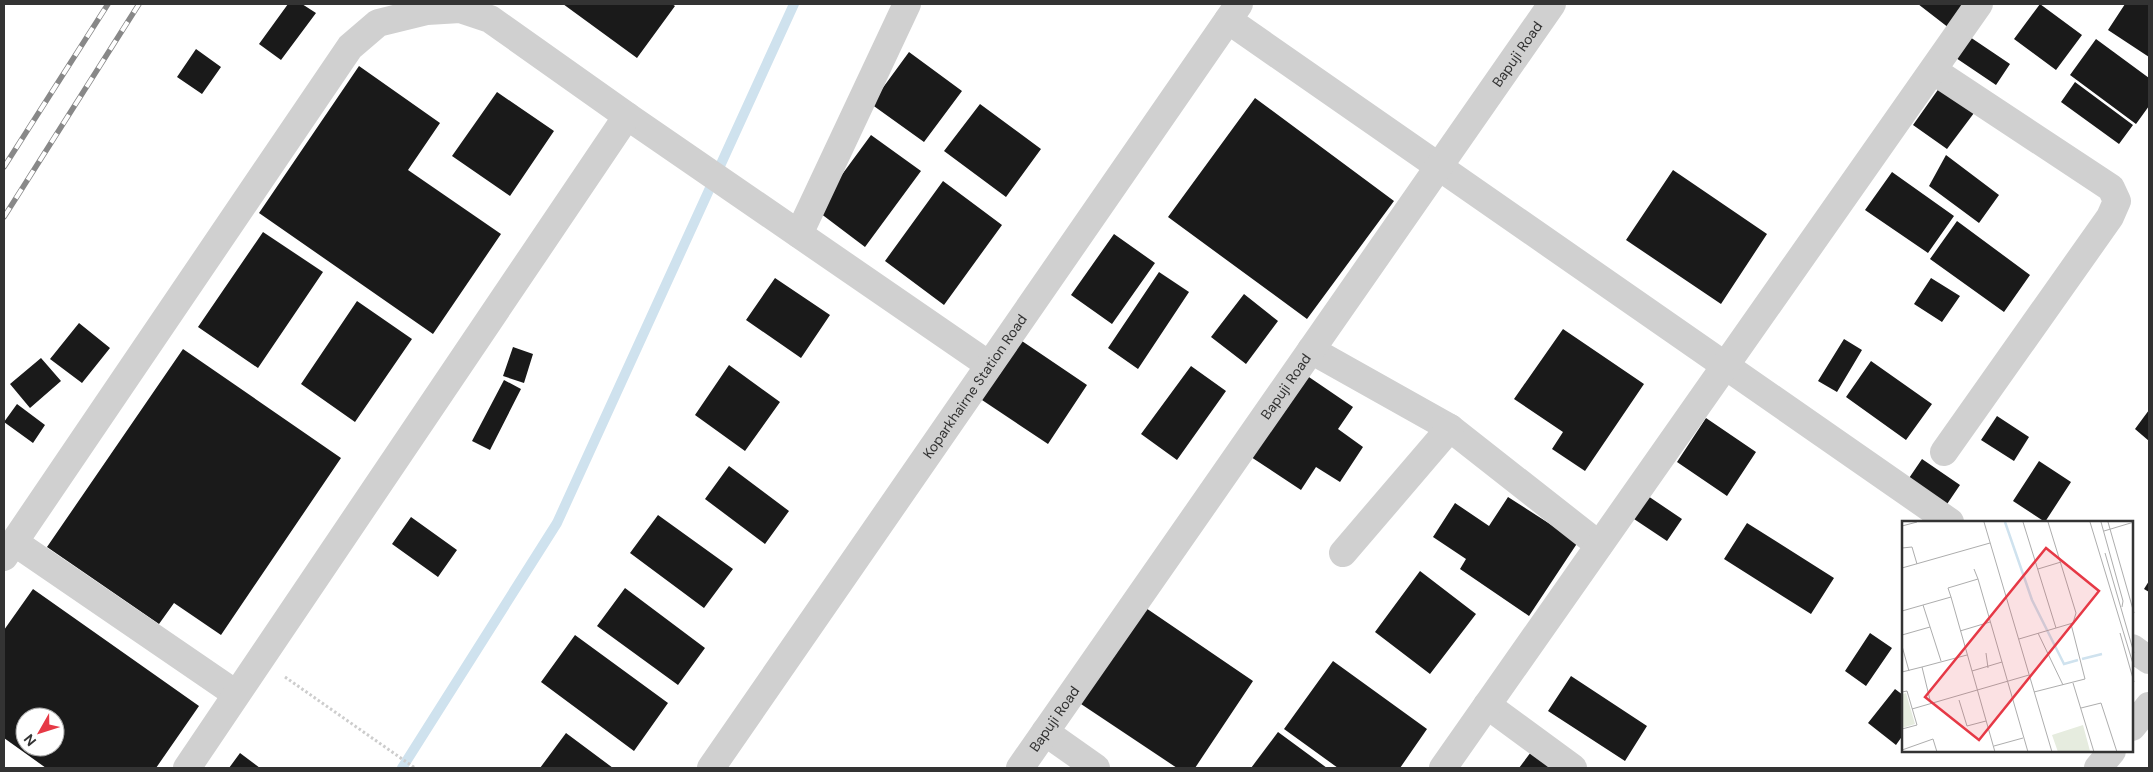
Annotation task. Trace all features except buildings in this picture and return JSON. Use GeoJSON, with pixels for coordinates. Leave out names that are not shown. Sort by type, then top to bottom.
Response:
{"type":"FeatureCollection","features":[{"type":"Feature","properties":{"kind":"street"},"geometry":{"type":"LineString","coordinates":[[799,234],[907,4]]}},
{"type":"Feature","properties":{"kind":"street","name":"Bapuji Road"},"geometry":{"type":"LineString","coordinates":[[1020,768],[1552,4]]}},
{"type":"Feature","properties":{"kind":"street"},"geometry":{"type":"LineString","coordinates":[[1443,768],[1724,365],[1934,71],[1978,4]]}},
{"type":"Feature","properties":{"kind":"street"},"geometry":{"type":"LineString","coordinates":[[236,694],[9,549],[350,47],[378,23],[427,11],[460,9],[495,11],[627,116],[989,365]]}},
{"type":"Feature","properties":{"kind":"street"},"geometry":{"type":"LineString","coordinates":[[1233,12],[1439,166],[1949,521]]}},
{"type":"Feature","properties":{"kind":"street","name":"Koparkhairne Station Road"},"geometry":{"type":"LineString","coordinates":[[711,768],[1233,12]]}},
{"type":"Feature","properties":{"kind":"street"},"geometry":{"type":"LineString","coordinates":[[1934,71],[2111,188],[2117,201],[2110,217],[1944,452]]}},
{"type":"Feature","properties":{"kind":"street"},"geometry":{"type":"LineString","coordinates":[[187,768],[627,116]]}},
{"type":"Feature","properties":{"kind":"street"},"geometry":{"type":"LineString","coordinates":[[1311,350],[1450,428],[1599,545]]}},
{"type":"Feature","properties":{"kind":"street"},"geometry":{"type":"LineString","coordinates":[[1343,553],[1450,428]]}},
{"type":"Feature","properties":{"kind":"street"},"geometry":{"type":"LineString","coordinates":[[2133,649],[2149,660]]}},
{"type":"Feature","properties":{"kind":"street"},"geometry":{"type":"LineString","coordinates":[[1487,704],[1573,768]]}},
{"type":"Feature","properties":{"kind":"street"},"geometry":{"type":"LineString","coordinates":[[2133,726],[2149,706]]}},
{"type":"Feature","properties":{"kind":"street"},"geometry":{"type":"LineString","coordinates":[[1045,732],[1096,768]]}},
{"type":"Feature","properties":{"kind":"street"},"geometry":{"type":"LineString","coordinates":[[2098,768],[2111,752]]}},
{"type":"Feature","properties":{"kind":"path"},"geometry":{"type":"LineString","coordinates":[[260,659],[415,768]]}},
{"type":"Feature","properties":{"kind":"waterway"},"geometry":{"type":"LineString","coordinates":[[402,768],[557,523],[794,4]]}},
{"type":"Feature","properties":{"kind":"railway"},"geometry":{"type":"LineString","coordinates":[[4,167],[108,4]]}},
{"type":"Feature","properties":{"kind":"railway"},"geometry":{"type":"LineString","coordinates":[[4,217],[139,4]]}}]}
